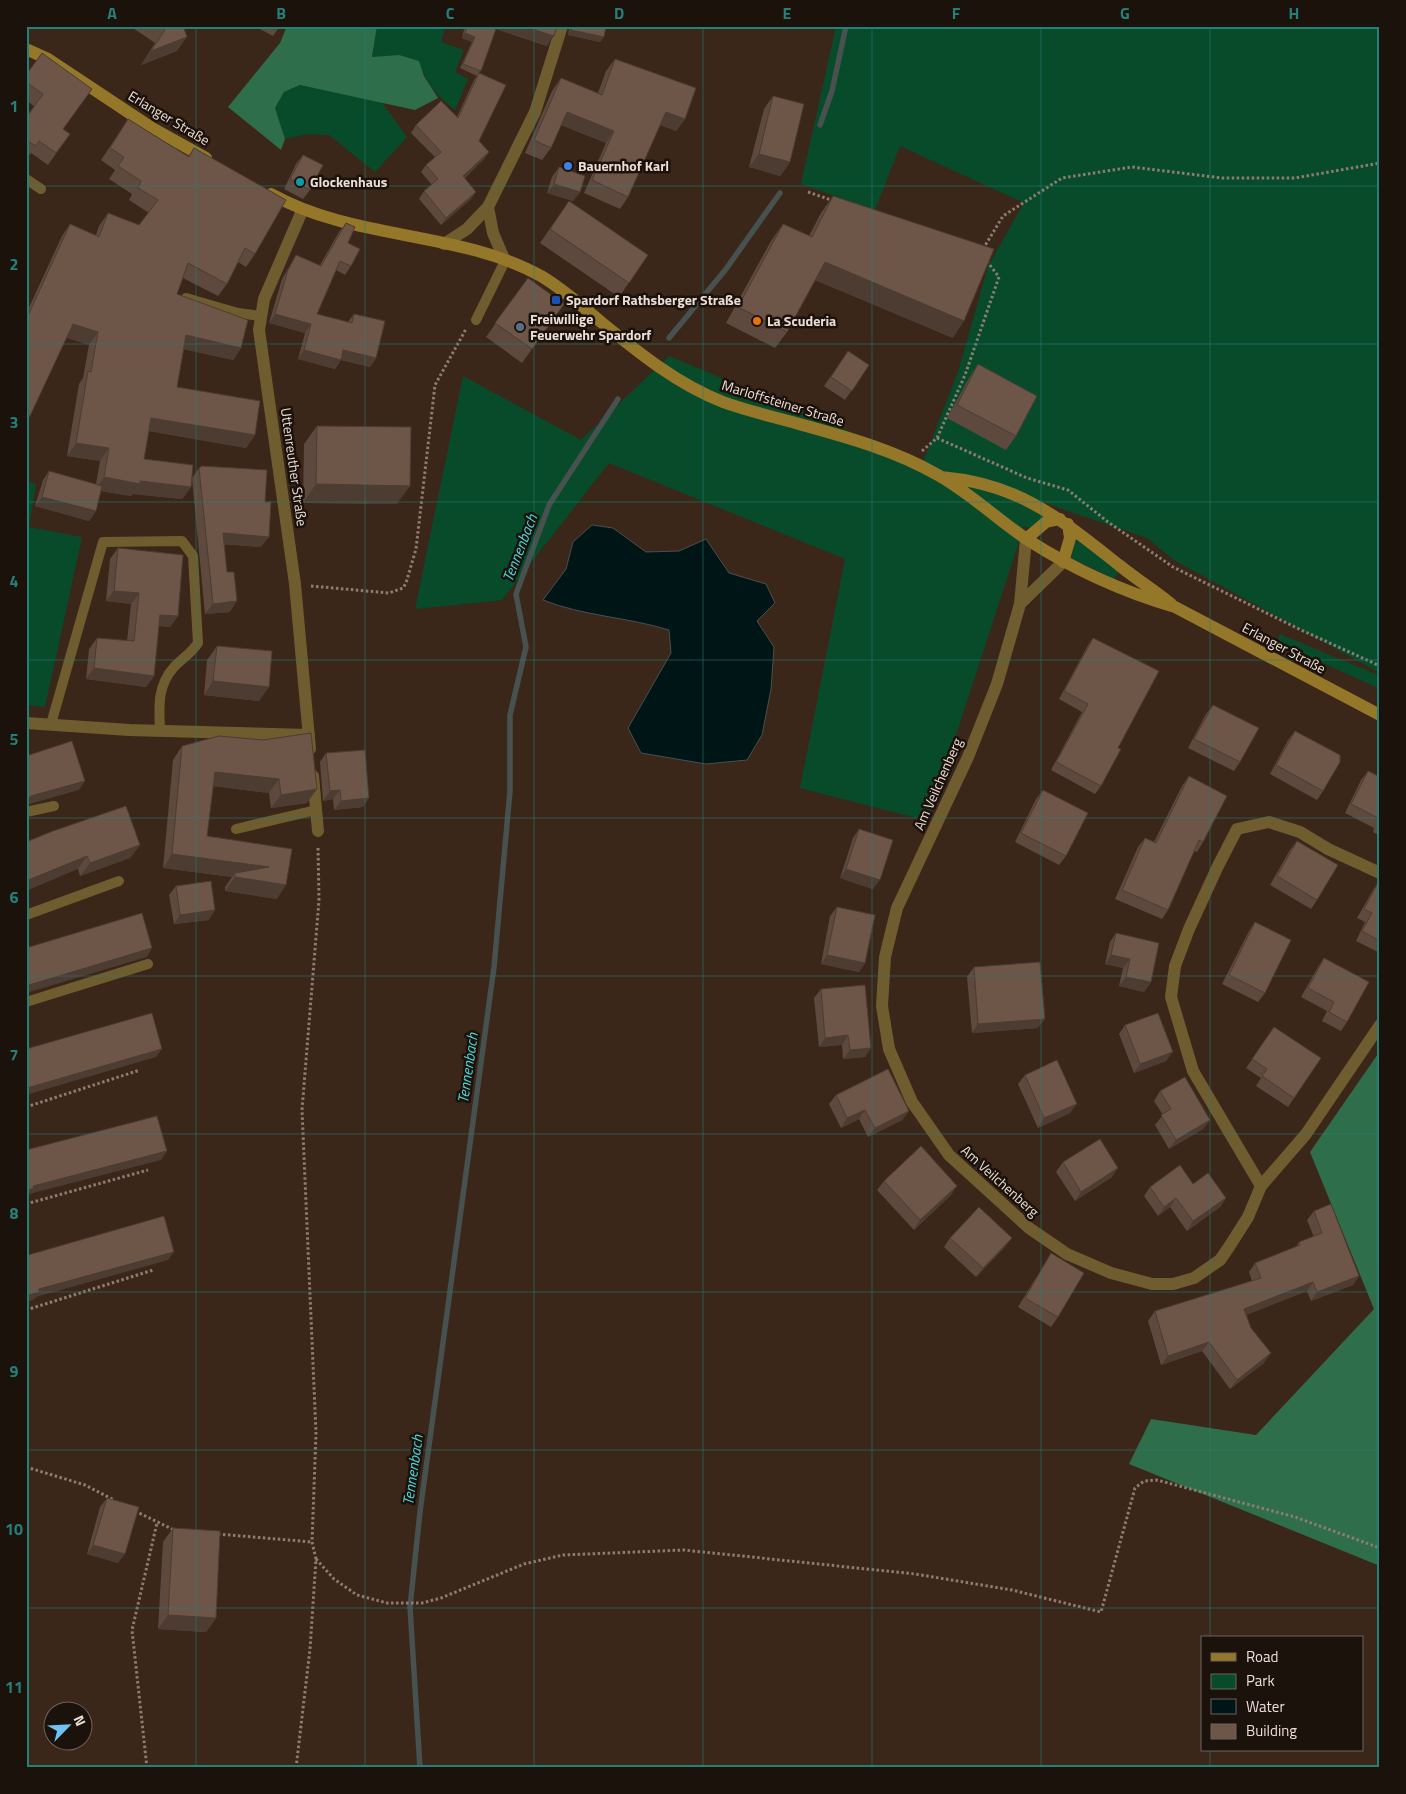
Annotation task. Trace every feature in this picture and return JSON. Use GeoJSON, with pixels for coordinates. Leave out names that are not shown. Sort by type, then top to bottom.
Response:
{"type":"FeatureCollection","features":[{"type":"Feature","properties":{"kind":"main road","name":"Erlanger Straße"},"geometry":{"type":"LineString","coordinates":[[26,49],[48,59],[152,128],[221,166]]}},
{"type":"Feature","properties":{"kind":"main road"},"geometry":{"type":"LineString","coordinates":[[264,190],[302,210],[344,224],[444,244]]}},
{"type":"Feature","properties":{"kind":"main road","name":"Marloffsteiner Straße"},"geometry":{"type":"LineString","coordinates":[[444,244],[505,261],[540,276],[566,293],[668,374],[696,389],[724,402],[880,448],[940,476],[1062,562],[1149,600],[1175,607]]}},
{"type":"Feature","properties":{"kind":"main road","name":"Marloffsteiner Straße"},"geometry":{"type":"LineString","coordinates":[[940,476],[968,479],[1012,493],[1064,521],[1175,607]]}},
{"type":"Feature","properties":{"kind":"main road"},"geometry":{"type":"LineString","coordinates":[[1026,538],[1046,522],[1064,521],[1070,538],[1062,562]]}},
{"type":"Feature","properties":{"kind":"main road","name":"Erlanger Straße"},"geometry":{"type":"LineString","coordinates":[[1175,607],[1380,715]]}},
{"type":"Feature","properties":{"kind":"street"},"geometry":{"type":"LineString","coordinates":[[444,244],[467,229],[488,207],[535,112],[562,26]]}},
{"type":"Feature","properties":{"kind":"street"},"geometry":{"type":"LineString","coordinates":[[488,207],[493,233],[505,261]]}},
{"type":"Feature","properties":{"kind":"street","name":"Uttenreuther Straße"},"geometry":{"type":"LineString","coordinates":[[302,210],[264,299],[259,330],[295,584],[318,831]]}},
{"type":"Feature","properties":{"kind":"street","name":"Am Veilchenberg"},"geometry":{"type":"LineString","coordinates":[[1026,538],[1020,604],[997,684],[968,757],[897,908],[885,957],[882,1006],[889,1050],[912,1102],[949,1155],[1029,1228],[1067,1254],[1111,1273],[1152,1284],[1173,1284],[1194,1278],[1220,1260],[1248,1217],[1261,1186],[1306,1134],[1380,1025]]}},
{"type":"Feature","properties":{"kind":"street","name":"Am Veilchenberg"},"geometry":{"type":"LineString","coordinates":[[1020,604],[1062,562]]}},
{"type":"Feature","properties":{"kind":"street"},"geometry":{"type":"LineString","coordinates":[[26,723],[309,735]]}},
{"type":"Feature","properties":{"kind":"street"},"geometry":{"type":"LineString","coordinates":[[1261,1186],[1193,1071],[1171,997],[1175,966],[1199,904],[1238,829],[1269,822],[1300,832],[1380,873]]}},
{"type":"Feature","properties":{"kind":"lane"},"geometry":{"type":"LineString","coordinates":[[26,179],[41,189]]}},
{"type":"Feature","properties":{"kind":"lane"},"geometry":{"type":"LineString","coordinates":[[476,320],[505,261]]}},
{"type":"Feature","properties":{"kind":"lane"},"geometry":{"type":"LineString","coordinates":[[186,298],[238,313],[261,316]]}},
{"type":"Feature","properties":{"kind":"lane"},"geometry":{"type":"LineString","coordinates":[[51,724],[103,542],[182,541],[193,556],[198,643],[191,654],[174,666],[164,680],[158,699],[160,730]]}},
{"type":"Feature","properties":{"kind":"lane"},"geometry":{"type":"LineString","coordinates":[[26,812],[54,806]]}},
{"type":"Feature","properties":{"kind":"lane"},"geometry":{"type":"LineString","coordinates":[[236,829],[316,810]]}},
{"type":"Feature","properties":{"kind":"lane"},"geometry":{"type":"LineString","coordinates":[[26,915],[118,881]]}},
{"type":"Feature","properties":{"kind":"lane"},"geometry":{"type":"LineString","coordinates":[[26,1002],[148,964]]}},
{"type":"Feature","properties":{"kind":"path"},"geometry":{"type":"LineString","coordinates":[[1380,163],[1295,178],[1222,178],[1132,167],[1062,178],[1003,216],[980,253],[999,277],[965,375],[937,438],[1027,478],[1068,490],[1108,522],[1173,567],[1299,629],[1380,666]]}},
{"type":"Feature","properties":{"kind":"path"},"geometry":{"type":"LineString","coordinates":[[808,192],[836,202]]}},
{"type":"Feature","properties":{"kind":"path"},"geometry":{"type":"LineString","coordinates":[[295,584],[389,593],[403,588],[416,549],[435,385],[466,329],[476,320]]}},
{"type":"Feature","properties":{"kind":"path"},"geometry":{"type":"LineString","coordinates":[[296,1768],[310,1649],[316,1559],[312,1542],[316,1433],[302,1110],[319,900],[318,831]]}},
{"type":"Feature","properties":{"kind":"path"},"geometry":{"type":"LineString","coordinates":[[26,1107],[140,1070]]}},
{"type":"Feature","properties":{"kind":"path"},"geometry":{"type":"LineString","coordinates":[[26,1204],[148,1170]]}},
{"type":"Feature","properties":{"kind":"path"},"geometry":{"type":"LineString","coordinates":[[26,1310],[153,1270]]}},
{"type":"Feature","properties":{"kind":"path"},"geometry":{"type":"LineString","coordinates":[[26,1467],[85,1486],[117,1502]]}},
{"type":"Feature","properties":{"kind":"path"},"geometry":{"type":"LineString","coordinates":[[316,1559],[334,1579],[357,1595],[387,1603],[422,1603],[441,1598],[524,1564],[563,1555],[684,1550],[915,1574],[1012,1590],[1101,1612],[1135,1488],[1144,1481],[1156,1480],[1296,1517],[1380,1548]]}},
{"type":"Feature","properties":{"kind":"path"},"geometry":{"type":"LineString","coordinates":[[133,1510],[176,1531]]}},
{"type":"Feature","properties":{"kind":"path"},"geometry":{"type":"LineString","coordinates":[[147,1768],[132,1630],[157,1523]]}},
{"type":"Feature","properties":{"kind":"path"},"geometry":{"type":"LineString","coordinates":[[215,1534],[312,1542]]}},
{"type":"Feature","properties":{"kind":"green space"},"geometry":{"type":"Polygon","coordinates":[[[287,26],[377,26],[372,57],[399,55],[419,61],[424,76],[438,98],[415,110],[300,85],[284,92],[275,108],[285,139],[281,150],[228,107],[280,43],[287,26]]]}},
{"type":"Feature","properties":{"kind":"green space"},"geometry":{"type":"Polygon","coordinates":[[[377,26],[446,26],[441,42],[464,50],[455,72],[468,79],[455,110],[433,88],[425,76],[419,61],[372,58],[377,26]]]}},
{"type":"Feature","properties":{"kind":"green space"},"geometry":{"type":"Polygon","coordinates":[[[836,26],[1380,26],[1380,673],[1174,560],[1147,538],[1033,499],[1044,516],[1031,529],[1024,526],[928,821],[800,788],[845,559],[609,463],[502,600],[415,609],[463,376],[581,440],[669,356],[923,462],[958,372],[988,266],[1024,203],[900,146],[875,210],[801,184],[836,26]]]}},
{"type":"Feature","properties":{"kind":"green space"},"geometry":{"type":"Polygon","coordinates":[[[300,85],[382,102],[407,137],[375,172],[329,135],[308,134],[285,139],[275,108],[284,92],[300,85]]]}},
{"type":"Feature","properties":{"kind":"green space"},"geometry":{"type":"Polygon","coordinates":[[[26,481],[36,484],[29,527],[82,537],[45,707],[26,705],[26,481]]]}},
{"type":"Feature","properties":{"kind":"green space"},"geometry":{"type":"Polygon","coordinates":[[[1075,539],[1120,569],[1114,579],[1071,558],[1075,539]]]}},
{"type":"Feature","properties":{"kind":"green space"},"geometry":{"type":"Polygon","coordinates":[[[1280,634],[1380,676],[1380,689],[1277,642],[1280,634]]]}},
{"type":"Feature","properties":{"kind":"green space"},"geometry":{"type":"Polygon","coordinates":[[[1380,1051],[1380,1566],[1129,1464],[1151,1419],[1256,1435],[1374,1309],[1310,1152],[1380,1051]]]}},
{"type":"Feature","properties":{"kind":"water"},"geometry":{"type":"Polygon","coordinates":[[[592,525],[613,528],[646,552],[679,551],[706,539],[729,573],[766,584],[775,603],[757,621],[774,647],[771,689],[762,735],[747,760],[706,764],[641,753],[628,728],[671,653],[669,630],[574,610],[543,600],[566,569],[573,542],[592,525]]]}},
{"type":"Feature","properties":{"kind":"building"},"geometry":{"type":"Polygon","coordinates":[[[160,26],[183,26],[187,37],[151,51],[165,30],[160,26]]]}},
{"type":"Feature","properties":{"kind":"building"},"geometry":{"type":"Polygon","coordinates":[[[467,26],[497,26],[481,71],[463,64],[475,37],[465,33],[467,26]]]}},
{"type":"Feature","properties":{"kind":"building"},"geometry":{"type":"Polygon","coordinates":[[[523,26],[557,26],[554,36],[523,26]]]}},
{"type":"Feature","properties":{"kind":"building"},"geometry":{"type":"Polygon","coordinates":[[[572,26],[606,26],[604,37],[571,30],[572,26]]]}},
{"type":"Feature","properties":{"kind":"building"},"geometry":{"type":"Polygon","coordinates":[[[42,53],[92,89],[63,129],[70,134],[56,153],[39,141],[36,146],[26,140],[26,118],[43,94],[26,82],[26,75],[42,53]]]}},
{"type":"Feature","properties":{"kind":"building"},"geometry":{"type":"Polygon","coordinates":[[[615,59],[696,88],[685,119],[666,112],[628,197],[592,180],[614,131],[567,112],[551,148],[534,140],[561,78],[602,95],[615,59]]]}},
{"type":"Feature","properties":{"kind":"building"},"geometry":{"type":"Polygon","coordinates":[[[479,73],[506,85],[479,141],[489,152],[463,176],[476,192],[446,218],[424,191],[438,179],[426,165],[441,152],[416,125],[441,101],[458,118],[479,73]]]}},
{"type":"Feature","properties":{"kind":"building"},"geometry":{"type":"Polygon","coordinates":[[[773,96],[804,104],[790,162],[759,154],[773,96]]]}},
{"type":"Feature","properties":{"kind":"building"},"geometry":{"type":"Polygon","coordinates":[[[128,119],[189,157],[194,148],[286,200],[255,254],[245,248],[227,284],[188,263],[177,294],[248,320],[241,348],[186,335],[177,387],[260,401],[255,435],[151,418],[144,459],[193,465],[191,487],[140,481],[140,484],[104,477],[109,448],[76,443],[88,371],[91,372],[98,332],[73,324],[30,416],[26,414],[26,320],[70,224],[99,237],[108,213],[139,225],[158,200],[138,188],[141,181],[118,166],[124,157],[110,148],[128,119]]]}},
{"type":"Feature","properties":{"kind":"building"},"geometry":{"type":"Polygon","coordinates":[[[303,155],[323,165],[310,190],[290,179],[303,155]]]}},
{"type":"Feature","properties":{"kind":"building"},"geometry":{"type":"Polygon","coordinates":[[[559,167],[585,176],[580,192],[554,184],[559,167]]]}},
{"type":"Feature","properties":{"kind":"building"},"geometry":{"type":"Polygon","coordinates":[[[833,196],[994,249],[964,321],[825,262],[787,332],[738,307],[783,224],[812,237],[833,196]]]}},
{"type":"Feature","properties":{"kind":"building"},"geometry":{"type":"Polygon","coordinates":[[[569,201],[648,255],[629,283],[550,229],[569,201]]]}},
{"type":"Feature","properties":{"kind":"building"},"geometry":{"type":"Polygon","coordinates":[[[346,223],[355,227],[348,243],[360,249],[351,266],[340,261],[317,314],[352,323],[354,314],[385,321],[376,358],[343,350],[341,360],[304,350],[311,324],[275,314],[288,270],[296,255],[321,266],[346,223]]]}},
{"type":"Feature","properties":{"kind":"building","name":"Freiwillige Feuerwehr Spardorf"},"geometry":{"type":"Polygon","coordinates":[[[528,278],[564,304],[532,349],[495,323],[528,278]]]}},
{"type":"Feature","properties":{"kind":"building"},"geometry":{"type":"Polygon","coordinates":[[[848,351],[869,365],[852,391],[831,377],[848,351]]]}},
{"type":"Feature","properties":{"kind":"building"},"geometry":{"type":"Polygon","coordinates":[[[978,364],[1037,396],[1016,436],[957,405],[978,364]]]}},
{"type":"Feature","properties":{"kind":"building"},"geometry":{"type":"Polygon","coordinates":[[[317,426],[411,427],[410,486],[316,484],[317,426]]]}},
{"type":"Feature","properties":{"kind":"building"},"geometry":{"type":"Polygon","coordinates":[[[202,466],[267,470],[265,502],[271,502],[269,537],[223,533],[227,572],[234,572],[237,601],[213,604],[199,468],[202,466]]]}},
{"type":"Feature","properties":{"kind":"building"},"geometry":{"type":"Polygon","coordinates":[[[49,471],[102,486],[96,511],[42,497],[49,471]]]}},
{"type":"Feature","properties":{"kind":"building"},"geometry":{"type":"Polygon","coordinates":[[[118,548],[183,555],[178,616],[160,615],[154,676],[94,668],[97,638],[134,641],[139,593],[114,591],[118,548]]]}},
{"type":"Feature","properties":{"kind":"building"},"geometry":{"type":"Polygon","coordinates":[[[1093,638],[1159,671],[1118,748],[1121,749],[1101,786],[1056,762],[1088,704],[1064,691],[1093,638]]]}},
{"type":"Feature","properties":{"kind":"building"},"geometry":{"type":"Polygon","coordinates":[[[217,646],[272,651],[269,687],[213,681],[217,646]]]}},
{"type":"Feature","properties":{"kind":"building"},"geometry":{"type":"Polygon","coordinates":[[[1213,705],[1259,728],[1240,762],[1194,739],[1213,705]]]}},
{"type":"Feature","properties":{"kind":"building"},"geometry":{"type":"Polygon","coordinates":[[[1295,731],[1340,755],[1340,762],[1323,791],[1276,765],[1295,731]]]}},
{"type":"Feature","properties":{"kind":"building"},"geometry":{"type":"Polygon","coordinates":[[[311,733],[317,789],[281,795],[279,779],[215,772],[207,836],[292,849],[286,885],[235,877],[235,873],[269,867],[172,854],[182,746],[219,736],[263,740],[311,733]]]}},
{"type":"Feature","properties":{"kind":"building"},"geometry":{"type":"Polygon","coordinates":[[[72,741],[85,781],[31,796],[26,801],[26,756],[72,741]]]}},
{"type":"Feature","properties":{"kind":"building"},"geometry":{"type":"Polygon","coordinates":[[[365,750],[369,798],[341,801],[340,790],[330,791],[326,753],[365,750]]]}},
{"type":"Feature","properties":{"kind":"building"},"geometry":{"type":"Polygon","coordinates":[[[1368,771],[1380,777],[1380,819],[1351,804],[1368,771]]]}},
{"type":"Feature","properties":{"kind":"building"},"geometry":{"type":"Polygon","coordinates":[[[1189,776],[1227,796],[1203,842],[1199,840],[1168,910],[1122,890],[1145,838],[1156,843],[1189,776]]]}},
{"type":"Feature","properties":{"kind":"building"},"geometry":{"type":"Polygon","coordinates":[[[1043,790],[1088,813],[1066,856],[1021,833],[1043,790]]]}},
{"type":"Feature","properties":{"kind":"building"},"geometry":{"type":"Polygon","coordinates":[[[126,806],[140,845],[90,863],[87,856],[26,881],[26,842],[126,806]]]}},
{"type":"Feature","properties":{"kind":"building"},"geometry":{"type":"Polygon","coordinates":[[[859,829],[893,840],[880,880],[846,869],[859,829]]]}},
{"type":"Feature","properties":{"kind":"building"},"geometry":{"type":"Polygon","coordinates":[[[1297,841],[1338,865],[1317,900],[1277,876],[1297,841]]]}},
{"type":"Feature","properties":{"kind":"building"},"geometry":{"type":"Polygon","coordinates":[[[211,881],[215,910],[180,915],[176,886],[211,881]]]}},
{"type":"Feature","properties":{"kind":"building"},"geometry":{"type":"Polygon","coordinates":[[[1379,881],[1380,941],[1362,931],[1372,913],[1364,909],[1379,881]]]}},
{"type":"Feature","properties":{"kind":"building"},"geometry":{"type":"Polygon","coordinates":[[[837,907],[875,915],[865,963],[827,955],[837,907]]]}},
{"type":"Feature","properties":{"kind":"building"},"geometry":{"type":"Polygon","coordinates":[[[142,913],[152,948],[29,985],[26,989],[26,948],[142,913]]]}},
{"type":"Feature","properties":{"kind":"building"},"geometry":{"type":"Polygon","coordinates":[[[1255,922],[1291,940],[1265,993],[1229,975],[1255,922]]]}},
{"type":"Feature","properties":{"kind":"building"},"geometry":{"type":"Polygon","coordinates":[[[1116,933],[1159,943],[1151,982],[1126,977],[1130,959],[1111,955],[1116,933]]]}},
{"type":"Feature","properties":{"kind":"building"},"geometry":{"type":"Polygon","coordinates":[[[1324,958],[1369,982],[1347,1022],[1329,1012],[1334,1002],[1308,988],[1324,958]]]}},
{"type":"Feature","properties":{"kind":"building"},"geometry":{"type":"Polygon","coordinates":[[[1040,962],[1045,1019],[978,1024],[974,967],[1040,962]]]}},
{"type":"Feature","properties":{"kind":"building"},"geometry":{"type":"Polygon","coordinates":[[[865,985],[871,1048],[850,1050],[848,1035],[825,1038],[821,989],[865,985]]]}},
{"type":"Feature","properties":{"kind":"building"},"geometry":{"type":"Polygon","coordinates":[[[152,1013],[162,1049],[27,1088],[28,1091],[26,1092],[26,1049],[152,1013]]]}},
{"type":"Feature","properties":{"kind":"building"},"geometry":{"type":"Polygon","coordinates":[[[1158,1013],[1173,1052],[1140,1064],[1125,1025],[1158,1013]]]}},
{"type":"Feature","properties":{"kind":"building"},"geometry":{"type":"Polygon","coordinates":[[[1274,1027],[1321,1058],[1294,1098],[1262,1076],[1267,1069],[1252,1059],[1274,1027]]]}},
{"type":"Feature","properties":{"kind":"building"},"geometry":{"type":"Polygon","coordinates":[[[1057,1060],[1077,1104],[1044,1118],[1025,1075],[1057,1060]]]}},
{"type":"Feature","properties":{"kind":"building"},"geometry":{"type":"Polygon","coordinates":[[[888,1069],[909,1111],[875,1128],[865,1110],[847,1118],[836,1095],[888,1069]]]}},
{"type":"Feature","properties":{"kind":"building"},"geometry":{"type":"Polygon","coordinates":[[[1185,1077],[1210,1120],[1176,1140],[1161,1115],[1171,1109],[1160,1091],[1185,1077]]]}},
{"type":"Feature","properties":{"kind":"building"},"geometry":{"type":"Polygon","coordinates":[[[157,1116],[167,1151],[33,1186],[34,1188],[26,1191],[26,1150],[157,1116]]]}},
{"type":"Feature","properties":{"kind":"building"},"geometry":{"type":"Polygon","coordinates":[[[1100,1139],[1118,1168],[1081,1192],[1063,1162],[1100,1139]]]}},
{"type":"Feature","properties":{"kind":"building"},"geometry":{"type":"Polygon","coordinates":[[[921,1146],[957,1186],[920,1220],[884,1181],[921,1146]]]}},
{"type":"Feature","properties":{"kind":"building"},"geometry":{"type":"Polygon","coordinates":[[[1180,1165],[1193,1184],[1208,1173],[1226,1198],[1193,1221],[1176,1198],[1164,1207],[1150,1187],[1180,1165]]]}},
{"type":"Feature","properties":{"kind":"building"},"geometry":{"type":"Polygon","coordinates":[[[1331,1204],[1359,1276],[1317,1292],[1313,1282],[1244,1309],[1251,1328],[1271,1353],[1237,1380],[1209,1342],[1168,1356],[1155,1311],[1261,1278],[1255,1263],[1300,1245],[1299,1242],[1322,1233],[1314,1211],[1331,1204]]]}},
{"type":"Feature","properties":{"kind":"building"},"geometry":{"type":"Polygon","coordinates":[[[979,1207],[1012,1238],[983,1268],[950,1238],[979,1207]]]}},
{"type":"Feature","properties":{"kind":"building"},"geometry":{"type":"Polygon","coordinates":[[[164,1216],[174,1252],[39,1289],[39,1292],[26,1296],[26,1250],[28,1255],[164,1216]]]}},
{"type":"Feature","properties":{"kind":"building"},"geometry":{"type":"Polygon","coordinates":[[[1051,1253],[1084,1273],[1058,1317],[1025,1298],[1051,1253]]]}},
{"type":"Feature","properties":{"kind":"building"},"geometry":{"type":"Polygon","coordinates":[[[107,1498],[139,1507],[125,1554],[93,1545],[107,1498]]]}},
{"type":"Feature","properties":{"kind":"building"},"geometry":{"type":"Polygon","coordinates":[[[173,1528],[220,1531],[216,1618],[168,1615],[173,1528]]]}},
{"type":"Feature","properties":{"kind":"waterway","name":"Tennenbach"},"geometry":{"type":"LineString","coordinates":[[820,125],[832,91],[846,26]]}},
{"type":"Feature","properties":{"kind":"waterway","name":"Tennenbach"},"geometry":{"type":"LineString","coordinates":[[669,338],[726,269],[780,193]]}},
{"type":"Feature","properties":{"kind":"waterway","name":"Tennenbach"},"geometry":{"type":"LineString","coordinates":[[420,1768],[410,1607],[420,1512],[494,967],[510,791],[510,715],[526,647],[516,594],[549,505],[618,399]]}},
{"type":"Feature","properties":{"kind":"place","name":"Bauernhof Karl"},"geometry":{"type":"Point","coordinates":[568,166]}},
{"type":"Feature","properties":{"kind":"place","name":"Glockenhaus"},"geometry":{"type":"Point","coordinates":[300,182]}},
{"type":"Feature","properties":{"kind":"place","name":"Spardorf Rathsberger Straße"},"geometry":{"type":"Point","coordinates":[556,300]}},
{"type":"Feature","properties":{"kind":"place","name":"La Scuderia"},"geometry":{"type":"Point","coordinates":[757,321]}},
{"type":"Feature","properties":{"kind":"place","name":"Freiwillige Feuerwehr Spardorf"},"geometry":{"type":"Point","coordinates":[520,327]}}]}
